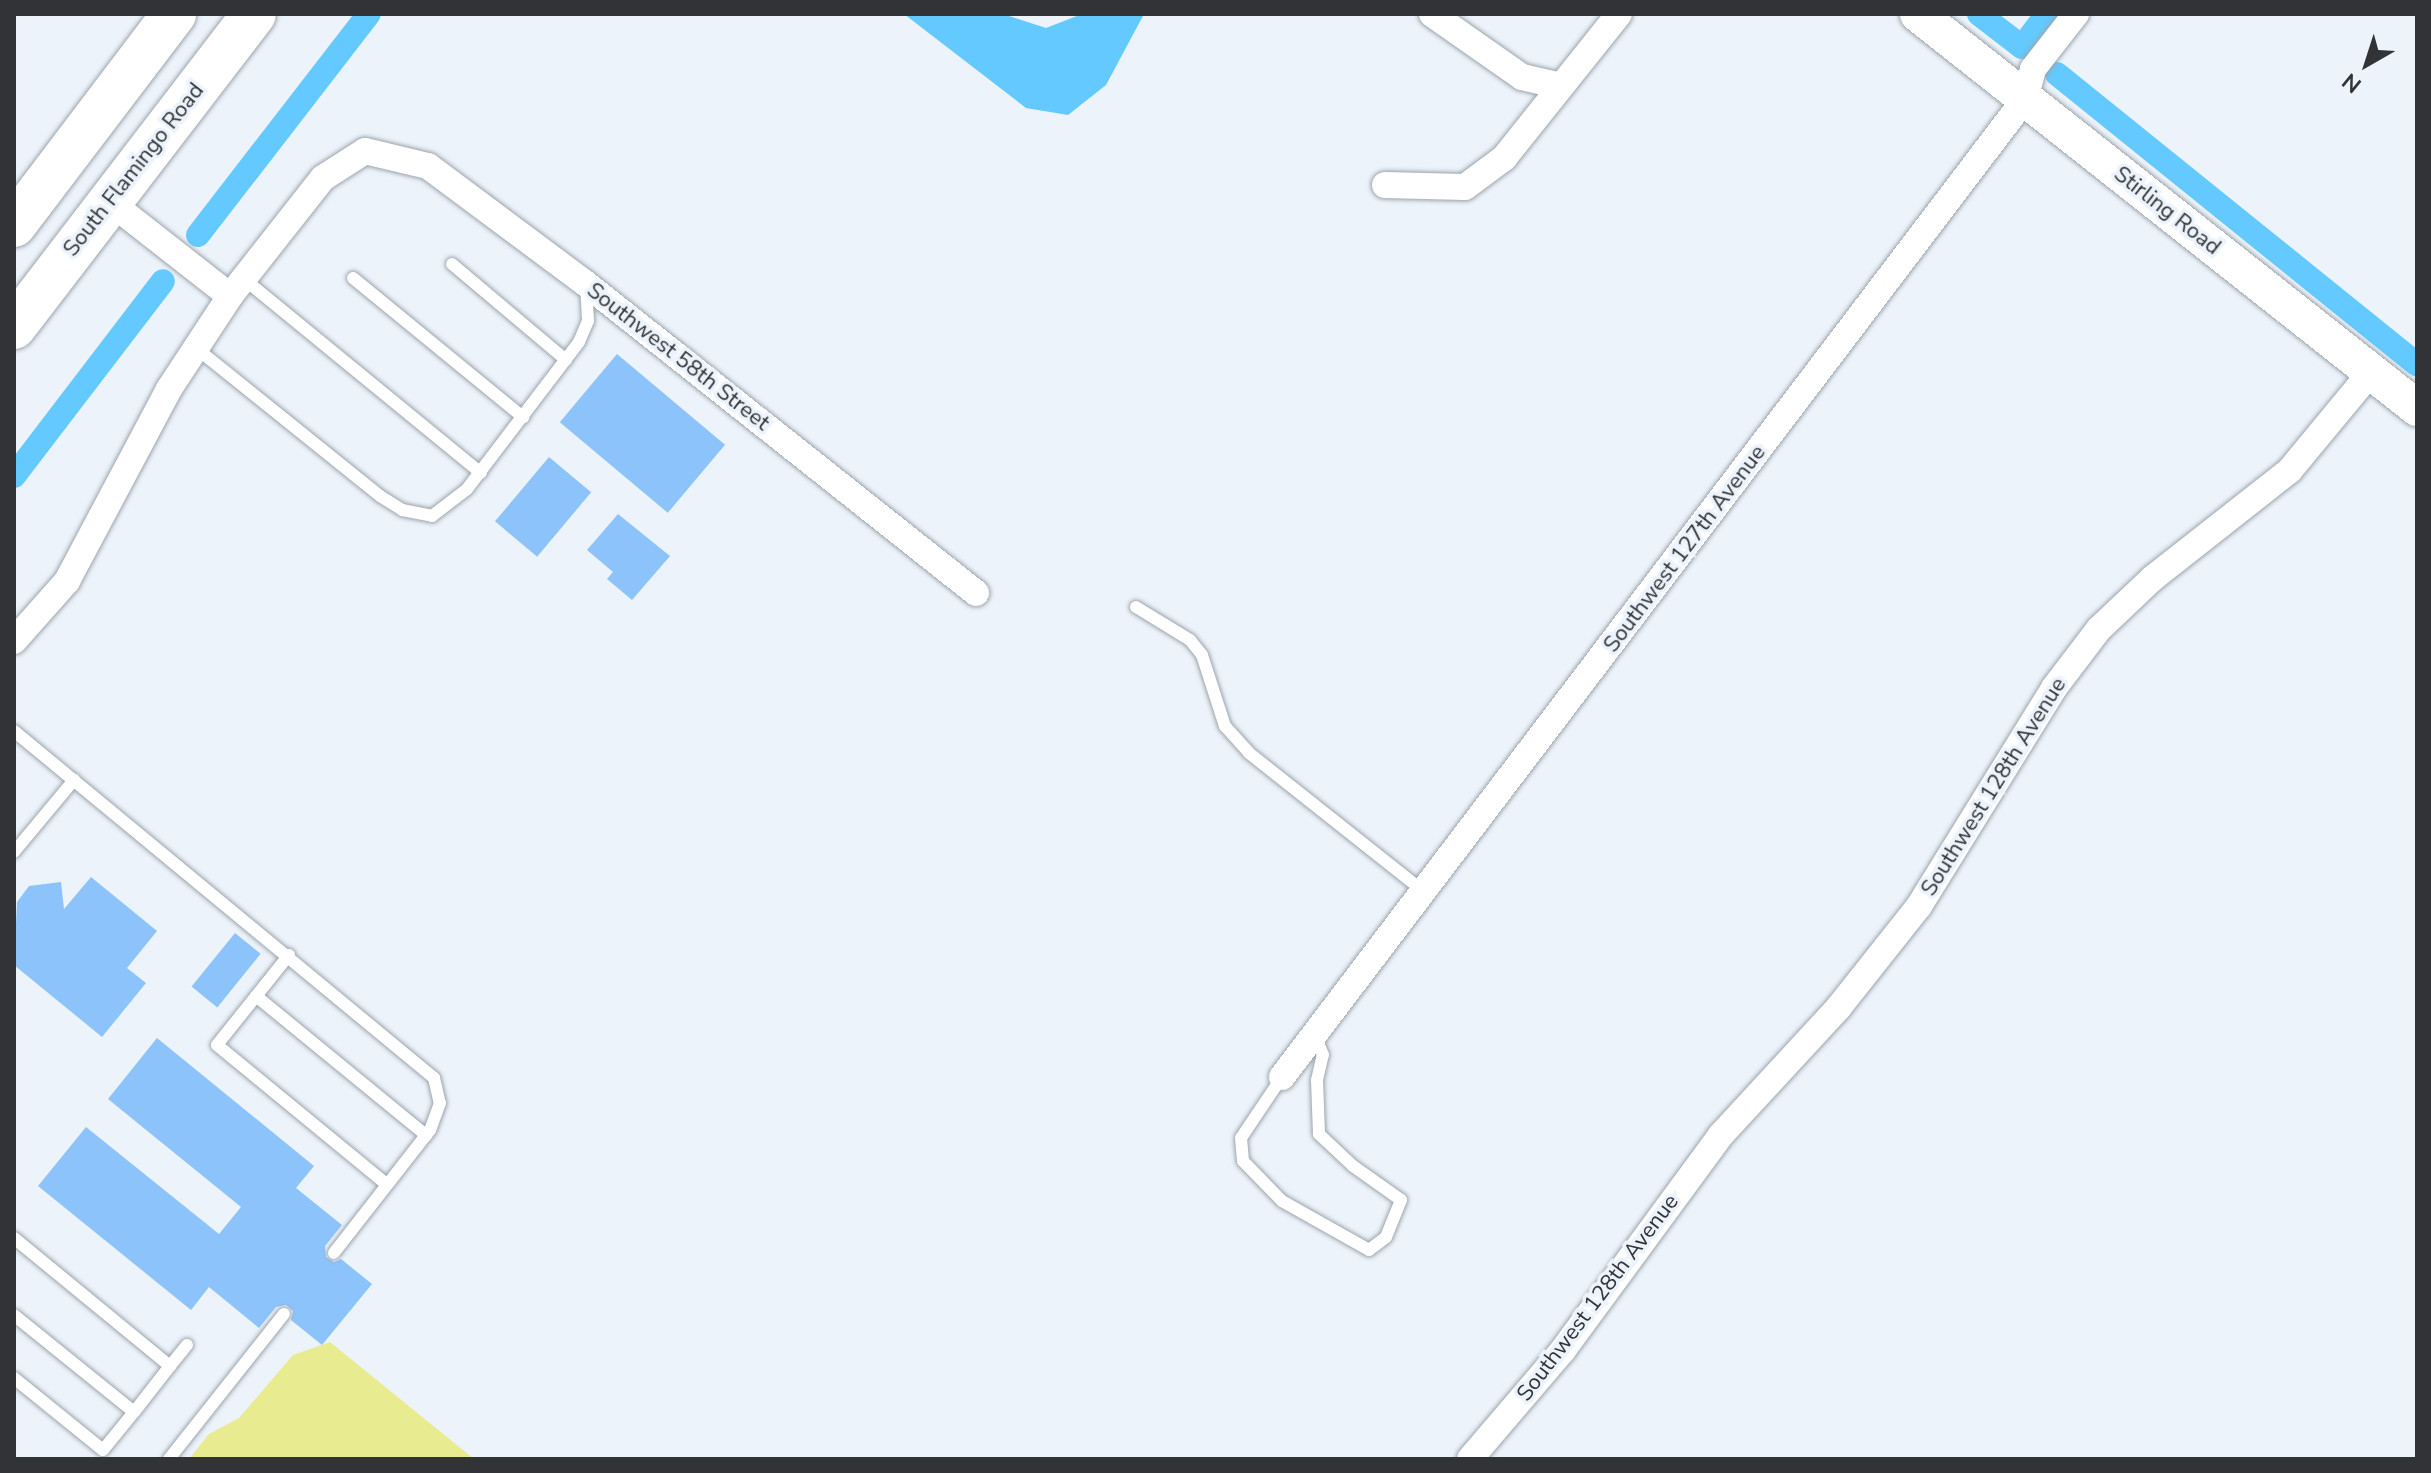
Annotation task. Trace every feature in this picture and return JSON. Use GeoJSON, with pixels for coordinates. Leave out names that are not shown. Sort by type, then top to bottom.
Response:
{"type":"FeatureCollection","features":[{"type":"Feature","properties":{"kind":"highway"},"geometry":{"type":"LineString","coordinates":[[14,225],[174,14]]}},
{"type":"Feature","properties":{"kind":"highway","name":"South Flamingo Road"},"geometry":{"type":"LineString","coordinates":[[14,327],[254,14]]}},
{"type":"Feature","properties":{"kind":"street"},"geometry":{"type":"LineString","coordinates":[[1432,14],[1522,77],[1561,86]]}},
{"type":"Feature","properties":{"kind":"street"},"geometry":{"type":"LineString","coordinates":[[1385,185],[1465,187],[1504,158],[1619,14]]}},
{"type":"Feature","properties":{"kind":"street","name":"Stirling Road"},"geometry":{"type":"LineString","coordinates":[[1918,14],[2417,408]]}},
{"type":"Feature","properties":{"kind":"street","name":"Southwest 127th Avenue"},"geometry":{"type":"LineString","coordinates":[[1282,1077],[1425,893],[2025,99],[2033,69],[2076,14]]}},
{"type":"Feature","properties":{"kind":"street","name":"Southwest 58th Street"},"geometry":{"type":"LineString","coordinates":[[237,288],[323,178],[365,151],[428,166],[585,283],[976,593]]}},
{"type":"Feature","properties":{"kind":"street"},"geometry":{"type":"LineString","coordinates":[[14,641],[67,581],[196,348],[237,288],[110,202]]}},
{"type":"Feature","properties":{"kind":"street","name":"Southwest 128th Avenue"},"geometry":{"type":"LineString","coordinates":[[1470,1459],[1563,1350],[1721,1135],[1839,1007],[1919,906],[2054,688],[2099,629],[2153,578],[2290,470],[2371,372]]}},
{"type":"Feature","properties":{"kind":"lane"},"geometry":{"type":"LineString","coordinates":[[452,264],[566,360]]}},
{"type":"Feature","properties":{"kind":"lane"},"geometry":{"type":"LineString","coordinates":[[353,278],[523,417]]}},
{"type":"Feature","properties":{"kind":"lane"},"geometry":{"type":"LineString","coordinates":[[196,348],[402,510],[432,516],[451,505],[481,473],[566,360],[588,321],[585,283]]}},
{"type":"Feature","properties":{"kind":"lane"},"geometry":{"type":"LineString","coordinates":[[237,288],[481,473]]}},
{"type":"Feature","properties":{"kind":"lane"},"geometry":{"type":"LineString","coordinates":[[1136,607],[1190,640],[1202,655],[1225,726],[1249,753],[1425,893]]}},
{"type":"Feature","properties":{"kind":"lane"},"geometry":{"type":"LineString","coordinates":[[16,736],[289,955],[434,1078],[440,1103],[426,1135],[334,1253]]}},
{"type":"Feature","properties":{"kind":"lane"},"geometry":{"type":"LineString","coordinates":[[14,852],[74,780]]}},
{"type":"Feature","properties":{"kind":"lane"},"geometry":{"type":"LineString","coordinates":[[289,955],[217,1045],[386,1184]]}},
{"type":"Feature","properties":{"kind":"lane"},"geometry":{"type":"LineString","coordinates":[[256,996],[426,1135]]}},
{"type":"Feature","properties":{"kind":"lane"},"geometry":{"type":"LineString","coordinates":[[1282,1077],[1241,1138],[1243,1161],[1282,1201],[1369,1250],[1386,1237],[1401,1200],[1353,1166],[1319,1134],[1317,1080],[1323,1055],[1315,1035]]}},
{"type":"Feature","properties":{"kind":"lane"},"geometry":{"type":"LineString","coordinates":[[14,1238],[170,1366]]}},
{"type":"Feature","properties":{"kind":"lane"},"geometry":{"type":"LineString","coordinates":[[169,1459],[284,1314]]}},
{"type":"Feature","properties":{"kind":"lane"},"geometry":{"type":"LineString","coordinates":[[14,1315],[134,1412]]}},
{"type":"Feature","properties":{"kind":"lane"},"geometry":{"type":"LineString","coordinates":[[103,1450],[187,1345]]}},
{"type":"Feature","properties":{"kind":"lane"},"geometry":{"type":"LineString","coordinates":[[14,1378],[114,1459]]}},
{"type":"Feature","properties":{"kind":"green space"},"geometry":{"type":"Polygon","coordinates":[[[330,1342],[474,1459],[189,1459],[209,1434],[239,1418],[293,1355],[330,1342]]]}},
{"type":"Feature","properties":{"kind":"water"},"geometry":{"type":"Polygon","coordinates":[[[904,14],[1003,14],[1046,28],[1082,14],[1144,14],[1106,85],[1068,115],[1026,108],[904,14]]]}},
{"type":"Feature","properties":{"kind":"building"},"geometry":{"type":"Polygon","coordinates":[[[617,354],[725,445],[668,513],[560,422],[617,354]]]}},
{"type":"Feature","properties":{"kind":"building"},"geometry":{"type":"Polygon","coordinates":[[[549,457],[591,492],[537,557],[495,521],[549,457]]]}},
{"type":"Feature","properties":{"kind":"building"},"geometry":{"type":"Polygon","coordinates":[[[618,514],[670,556],[632,600],[607,579],[613,572],[587,550],[618,514]]]}},
{"type":"Feature","properties":{"kind":"building"},"geometry":{"type":"Polygon","coordinates":[[[91,877],[157,931],[127,968],[146,983],[102,1037],[14,965],[17,902],[29,886],[61,882],[64,909],[91,877]]]}},
{"type":"Feature","properties":{"kind":"building"},"geometry":{"type":"Polygon","coordinates":[[[235,933],[261,954],[217,1007],[192,987],[235,933]]]}},
{"type":"Feature","properties":{"kind":"building"},"geometry":{"type":"Polygon","coordinates":[[[157,1038],[314,1166],[296,1188],[342,1225],[325,1246],[326,1257],[334,1262],[341,1259],[372,1284],[322,1345],[291,1320],[293,1311],[286,1305],[276,1307],[259,1328],[209,1287],[191,1310],[38,1186],[86,1127],[219,1234],[241,1207],[108,1099],[157,1038]]]}},
{"type":"Feature","properties":{"kind":"waterway"},"geometry":{"type":"LineString","coordinates":[[198,235],[369,14]]}},
{"type":"Feature","properties":{"kind":"waterway"},"geometry":{"type":"LineString","coordinates":[[1979,14],[2022,47],[2047,14]]}},
{"type":"Feature","properties":{"kind":"waterway"},"geometry":{"type":"LineString","coordinates":[[2057,74],[2417,364]]}},
{"type":"Feature","properties":{"kind":"waterway"},"geometry":{"type":"LineString","coordinates":[[14,476],[163,281]]}}]}
